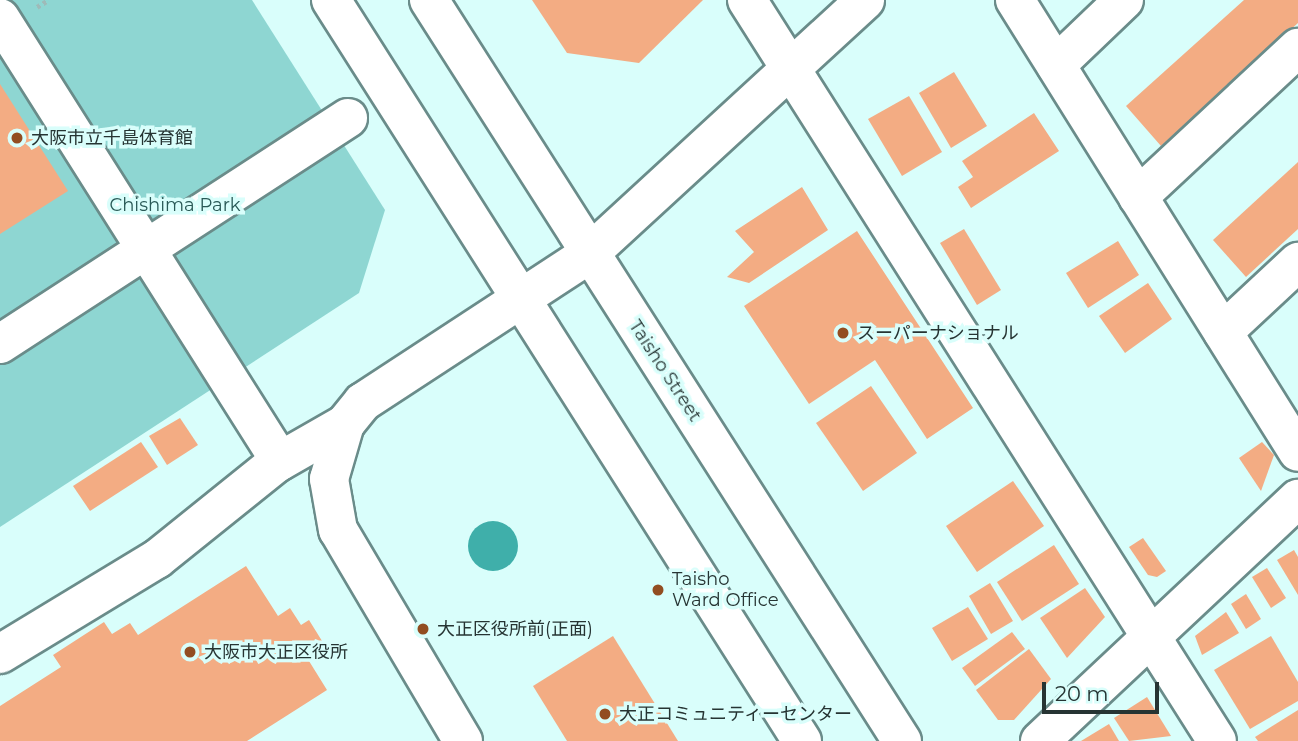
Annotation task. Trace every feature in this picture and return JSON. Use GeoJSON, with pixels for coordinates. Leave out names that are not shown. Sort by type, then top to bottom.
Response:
{"type":"FeatureCollection","features":[{"type":"Feature","properties":{"kind":"street"},"geometry":{"type":"LineString","coordinates":[[331,0],[802,741]]}},
{"type":"Feature","properties":{"kind":"street","name":"Taisho Street"},"geometry":{"type":"LineString","coordinates":[[429,0],[902,741]]}},
{"type":"Feature","properties":{"kind":"street"},"geometry":{"type":"LineString","coordinates":[[747,0],[1217,741]]}},
{"type":"Feature","properties":{"kind":"street"},"geometry":{"type":"LineString","coordinates":[[0,654],[157,559],[280,461],[345,424],[363,402],[519,295],[589,254],[865,0]]}},
{"type":"Feature","properties":{"kind":"street"},"geometry":{"type":"LineString","coordinates":[[1015,0],[1298,453]]}},
{"type":"Feature","properties":{"kind":"street"},"geometry":{"type":"LineString","coordinates":[[1056,65],[1124,0]]}},
{"type":"Feature","properties":{"kind":"street"},"geometry":{"type":"LineString","coordinates":[[0,18],[142,251],[280,461]]}},
{"type":"Feature","properties":{"kind":"street"},"geometry":{"type":"LineString","coordinates":[[1138,197],[1298,48]]}},
{"type":"Feature","properties":{"kind":"street"},"geometry":{"type":"LineString","coordinates":[[0,344],[348,118]]}},
{"type":"Feature","properties":{"kind":"street"},"geometry":{"type":"LineString","coordinates":[[1223,332],[1298,262]]}},
{"type":"Feature","properties":{"kind":"street"},"geometry":{"type":"LineString","coordinates":[[345,424],[329,479],[338,530],[463,741]]}},
{"type":"Feature","properties":{"kind":"street"},"geometry":{"type":"LineString","coordinates":[[1040,741],[1298,499]]}},
{"type":"Feature","properties":{"kind":"green space","name":"Chishima Park"},"geometry":{"type":"Polygon","coordinates":[[[0,0],[252,0],[385,210],[359,293],[0,527],[0,0]]]}},
{"type":"Feature","properties":{"kind":"shaded area"},"geometry":{"type":"Polygon","coordinates":[[[493,521],[511,528],[518,546],[511,564],[493,571],[475,564],[468,546],[475,528],[493,521]]]}},
{"type":"Feature","properties":{"kind":"building"},"geometry":{"type":"Polygon","coordinates":[[[532,0],[703,0],[639,63],[567,53],[532,0]]]}},
{"type":"Feature","properties":{"kind":"building"},"geometry":{"type":"Polygon","coordinates":[[[1244,0],[1298,0],[1298,23],[1161,146],[1126,106],[1244,0]]]}},
{"type":"Feature","properties":{"kind":"building"},"geometry":{"type":"Polygon","coordinates":[[[954,72],[987,126],[951,148],[919,93],[954,72]]]}},
{"type":"Feature","properties":{"kind":"building","name":"大阪市立千島体育館"},"geometry":{"type":"Polygon","coordinates":[[[0,84],[68,191],[0,234],[0,84]]]}},
{"type":"Feature","properties":{"kind":"building"},"geometry":{"type":"Polygon","coordinates":[[[909,96],[942,152],[902,176],[868,119],[909,96]]]}},
{"type":"Feature","properties":{"kind":"building"},"geometry":{"type":"Polygon","coordinates":[[[1034,113],[1059,151],[971,208],[958,187],[973,177],[962,161],[1034,113]]]}},
{"type":"Feature","properties":{"kind":"building"},"geometry":{"type":"Polygon","coordinates":[[[1298,162],[1298,229],[1246,277],[1213,240],[1298,162]]]}},
{"type":"Feature","properties":{"kind":"building"},"geometry":{"type":"Polygon","coordinates":[[[802,187],[828,230],[749,283],[727,277],[754,252],[735,231],[802,187]]]}},
{"type":"Feature","properties":{"kind":"building"},"geometry":{"type":"Polygon","coordinates":[[[964,229],[1001,290],[977,305],[940,243],[964,229]]]}},
{"type":"Feature","properties":{"kind":"building","name":"スーパーナショナル"},"geometry":{"type":"Polygon","coordinates":[[[857,231],[973,408],[927,439],[875,360],[809,404],[744,306],[857,231]]]}},
{"type":"Feature","properties":{"kind":"building"},"geometry":{"type":"Polygon","coordinates":[[[1118,241],[1139,275],[1088,308],[1066,273],[1118,241]]]}},
{"type":"Feature","properties":{"kind":"building"},"geometry":{"type":"Polygon","coordinates":[[[1148,283],[1172,319],[1125,353],[1099,316],[1148,283]]]}},
{"type":"Feature","properties":{"kind":"building"},"geometry":{"type":"Polygon","coordinates":[[[871,386],[917,453],[863,491],[816,423],[871,386]]]}},
{"type":"Feature","properties":{"kind":"building"},"geometry":{"type":"Polygon","coordinates":[[[180,418],[198,445],[167,465],[149,436],[180,418]]]}},
{"type":"Feature","properties":{"kind":"building"},"geometry":{"type":"Polygon","coordinates":[[[141,442],[158,467],[90,511],[73,486],[141,442]]]}},
{"type":"Feature","properties":{"kind":"building"},"geometry":{"type":"Polygon","coordinates":[[[1262,442],[1274,455],[1261,491],[1239,458],[1262,442]]]}},
{"type":"Feature","properties":{"kind":"building"},"geometry":{"type":"Polygon","coordinates":[[[1013,481],[1044,526],[977,572],[946,526],[1013,481]]]}},
{"type":"Feature","properties":{"kind":"building"},"geometry":{"type":"Polygon","coordinates":[[[1143,538],[1166,571],[1157,577],[1148,575],[1129,547],[1143,538]]]}},
{"type":"Feature","properties":{"kind":"building"},"geometry":{"type":"Polygon","coordinates":[[[1054,545],[1079,584],[1022,621],[997,582],[1054,545]]]}},
{"type":"Feature","properties":{"kind":"building"},"geometry":{"type":"Polygon","coordinates":[[[1294,550],[1298,557],[1298,595],[1277,560],[1294,550]]]}},
{"type":"Feature","properties":{"kind":"building","name":"大阪市大正区役所"},"geometry":{"type":"Polygon","coordinates":[[[246,566],[278,616],[290,608],[301,625],[309,620],[327,649],[309,661],[327,690],[247,741],[0,741],[0,706],[61,667],[53,655],[104,622],[112,634],[130,623],[138,635],[246,566]]]}},
{"type":"Feature","properties":{"kind":"building"},"geometry":{"type":"Polygon","coordinates":[[[1267,568],[1286,598],[1271,608],[1252,577],[1267,568]]]}},
{"type":"Feature","properties":{"kind":"building"},"geometry":{"type":"Polygon","coordinates":[[[990,583],[1013,621],[991,634],[969,596],[990,583]]]}},
{"type":"Feature","properties":{"kind":"building"},"geometry":{"type":"Polygon","coordinates":[[[1085,588],[1105,617],[1067,658],[1040,618],[1085,588]]]}},
{"type":"Feature","properties":{"kind":"building"},"geometry":{"type":"Polygon","coordinates":[[[1246,594],[1261,619],[1246,629],[1231,604],[1246,594]]]}},
{"type":"Feature","properties":{"kind":"building"},"geometry":{"type":"Polygon","coordinates":[[[968,607],[988,639],[952,661],[932,628],[968,607]]]}},
{"type":"Feature","properties":{"kind":"building"},"geometry":{"type":"Polygon","coordinates":[[[1226,612],[1239,633],[1202,655],[1195,636],[1226,612]]]}},
{"type":"Feature","properties":{"kind":"building"},"geometry":{"type":"Polygon","coordinates":[[[1012,632],[1025,649],[975,686],[962,668],[1012,632]]]}},
{"type":"Feature","properties":{"kind":"building","name":"大正コミュニティーセンター"},"geometry":{"type":"Polygon","coordinates":[[[613,636],[678,741],[567,741],[533,686],[613,636]]]}},
{"type":"Feature","properties":{"kind":"building"},"geometry":{"type":"Polygon","coordinates":[[[1271,636],[1298,682],[1298,701],[1250,729],[1214,670],[1271,636]]]}},
{"type":"Feature","properties":{"kind":"building"},"geometry":{"type":"Polygon","coordinates":[[[1029,649],[1051,679],[1014,720],[998,720],[976,690],[1029,649]]]}},
{"type":"Feature","properties":{"kind":"building"},"geometry":{"type":"Polygon","coordinates":[[[1147,697],[1171,736],[1129,741],[1114,718],[1147,697]]]}},
{"type":"Feature","properties":{"kind":"building"},"geometry":{"type":"Polygon","coordinates":[[[1298,710],[1298,741],[1258,741],[1255,737],[1298,710]]]}},
{"type":"Feature","properties":{"kind":"building"},"geometry":{"type":"Polygon","coordinates":[[[1109,724],[1119,741],[1081,741],[1109,724]]]}},
{"type":"Feature","properties":{"kind":"place","name":"大阪市立千島体育館"},"geometry":{"type":"Point","coordinates":[17,138]}},
{"type":"Feature","properties":{"kind":"place","name":"スーパーナショナル"},"geometry":{"type":"Point","coordinates":[843,333]}},
{"type":"Feature","properties":{"kind":"place","name":"Taisho Ward Office"},"geometry":{"type":"Point","coordinates":[658,590]}},
{"type":"Feature","properties":{"kind":"place","name":"大正区役所前(正面)"},"geometry":{"type":"Point","coordinates":[423,629]}},
{"type":"Feature","properties":{"kind":"place","name":"大阪市大正区役所"},"geometry":{"type":"Point","coordinates":[190,652]}},
{"type":"Feature","properties":{"kind":"place","name":"大正コミュニティーセンター"},"geometry":{"type":"Point","coordinates":[605,714]}}]}
